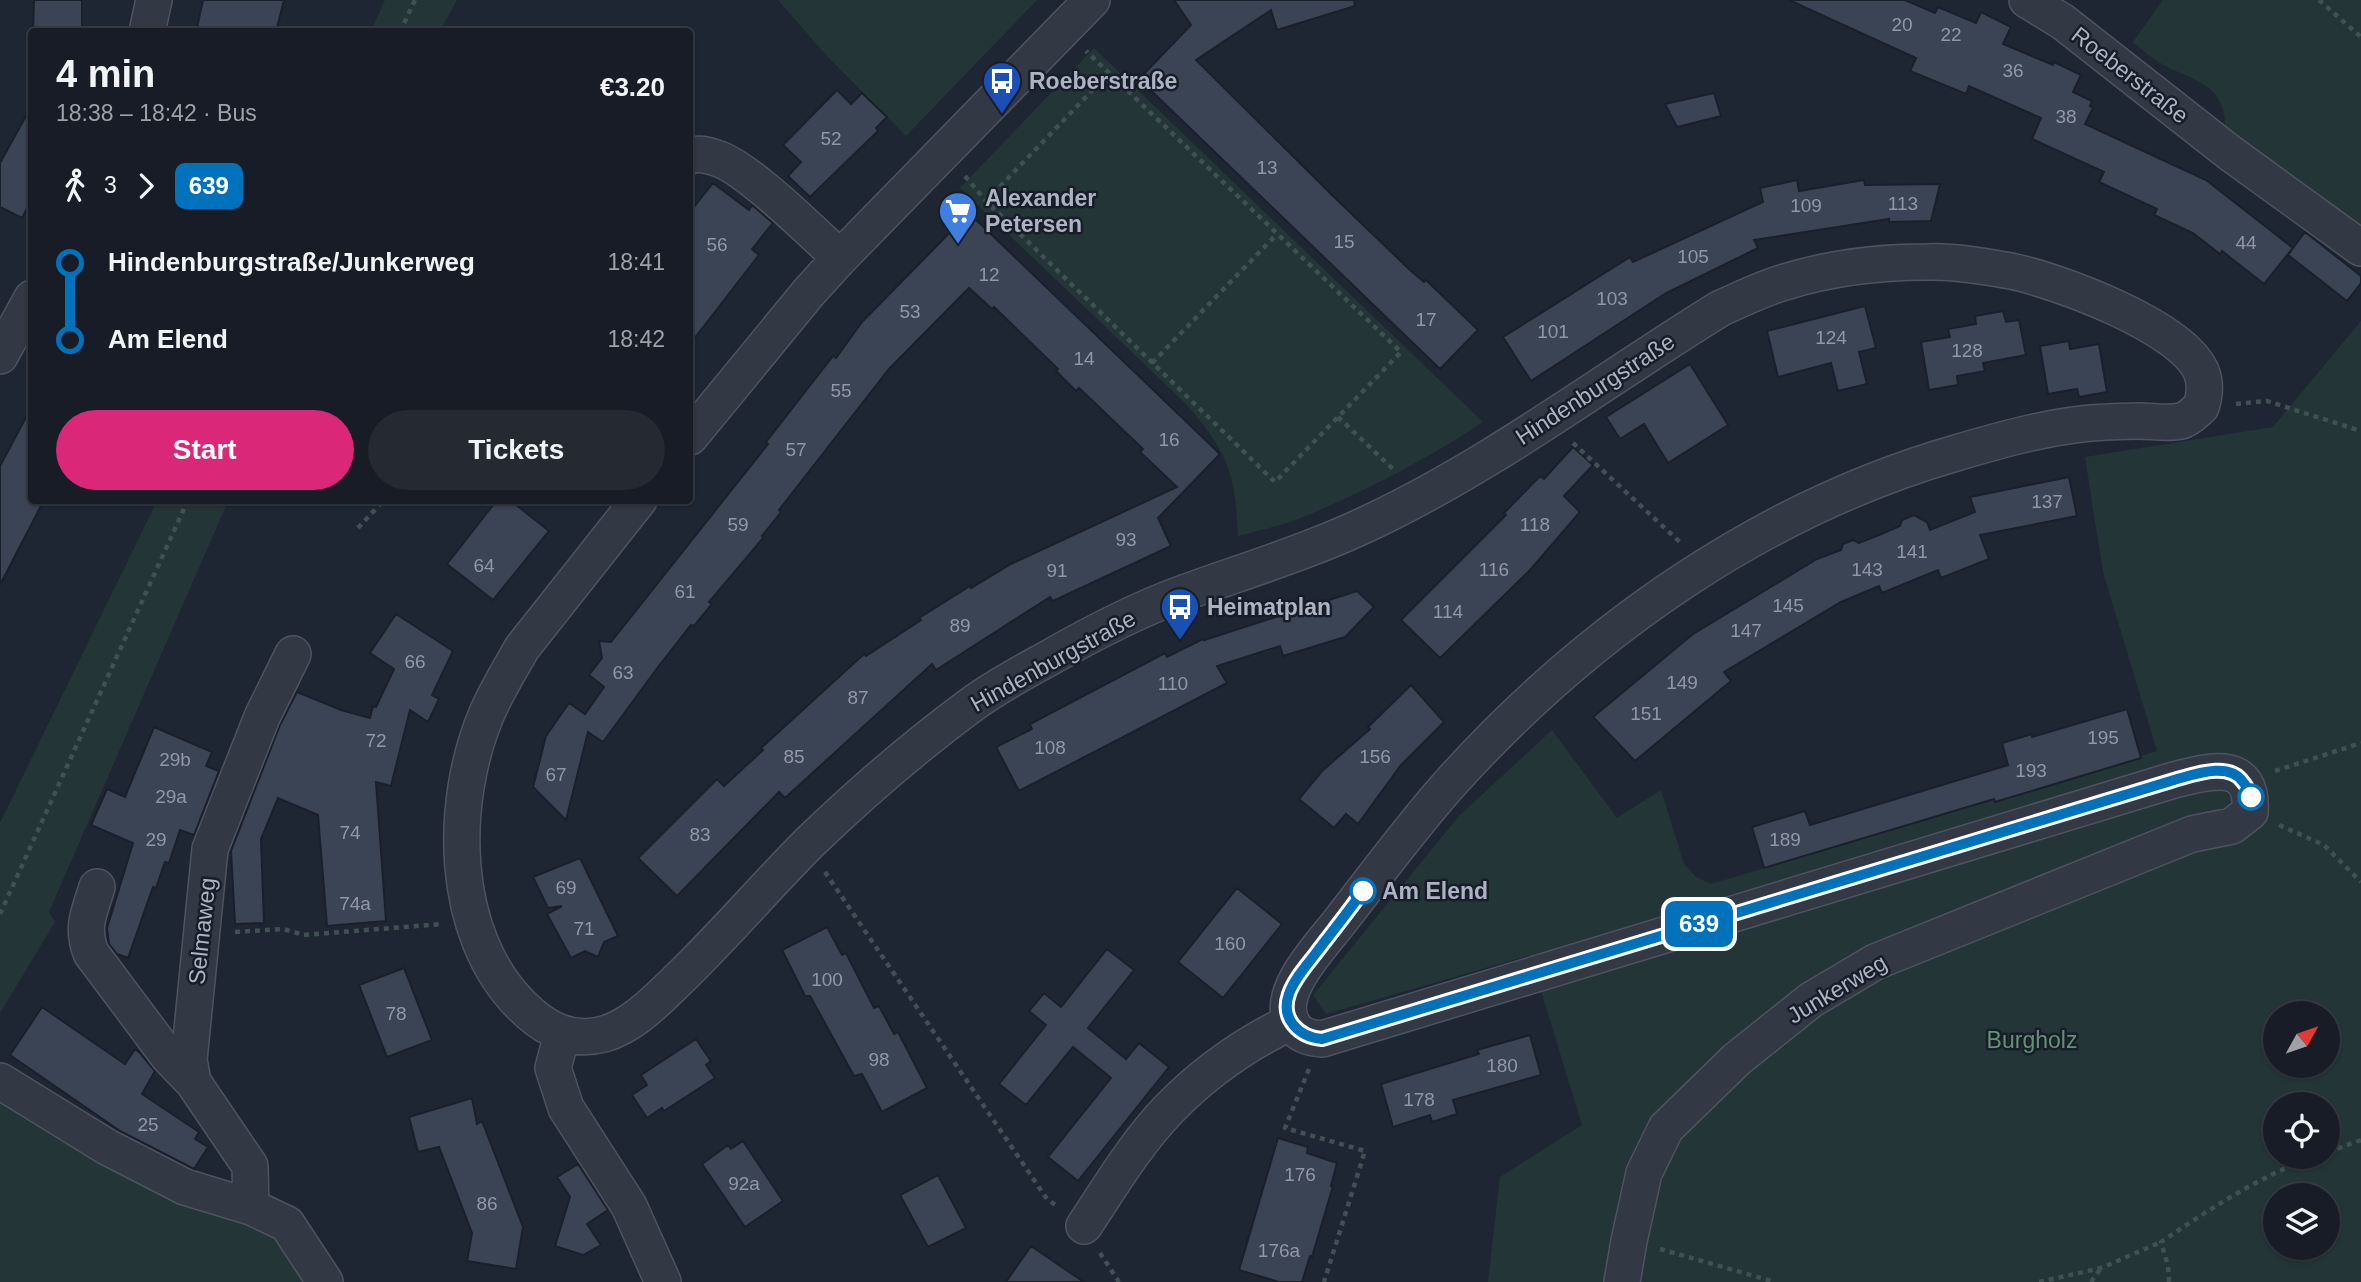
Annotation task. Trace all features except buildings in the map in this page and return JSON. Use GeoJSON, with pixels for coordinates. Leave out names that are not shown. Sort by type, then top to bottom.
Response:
{"type":"FeatureCollection","features":[{"type":"Feature","properties":{"kind":"street"},"geometry":{"type":"LineString","coordinates":[[147,28],[154,0]]}},
{"type":"Feature","properties":{"kind":"street"},"geometry":{"type":"LineString","coordinates":[[693,433],[840,258],[1093,0]]}},
{"type":"Feature","properties":{"kind":"street","name":"Roeberstraße"},"geometry":{"type":"LineString","coordinates":[[2027,0],[2063,22],[2230,153],[2361,248]]}},
{"type":"Feature","properties":{"kind":"street"},"geometry":{"type":"LineString","coordinates":[[693,154],[718,158],[743,173],[840,258]]}},
{"type":"Feature","properties":{"kind":"street","name":"Hindenburgstraße"},"geometry":{"type":"LineString","coordinates":[[636,504],[523,649],[487,712],[468,784],[462,838],[467,896],[487,957],[510,994],[538,1020],[562,1034],[573,1037],[597,1036],[617,1030],[640,1013],[693,965],[807,845],[867,788],[975,702],[1111,624],[1178,595],[1309,549],[1370,522],[1482,463],[1710,314],[1756,292],[1785,282],[1863,266],[1930,261],[2014,272],[2093,298],[2158,329],[2183,348],[2201,370],[2205,386],[2201,407]]}},
{"type":"Feature","properties":{"kind":"street"},"geometry":{"type":"LineString","coordinates":[[0,356],[28,305]]}},
{"type":"Feature","properties":{"kind":"street"},"geometry":{"type":"LineString","coordinates":[[2201,407],[2181,421],[2082,424],[1954,453],[1822,504],[1784,522],[1707,566],[1608,635],[1520,710],[1452,780],[1303,970],[1287,1000],[1291,1022],[1307,1038],[1322,1039],[2174,780],[2215,771],[2236,775],[2248,797]]}},
{"type":"Feature","properties":{"kind":"street","name":"Selmaweg"},"geometry":{"type":"LineString","coordinates":[[251,1207],[250,1166],[193,1082],[189,1060],[210,849],[262,717],[293,654]]}},
{"type":"Feature","properties":{"kind":"street","name":"Junkerweg"},"geometry":{"type":"LineString","coordinates":[[1618,1269],[1644,1173],[1666,1128],[1737,1059],[1811,1000],[1875,962],[2192,834],[2232,826],[2248,797]]}},
{"type":"Feature","properties":{"kind":"street"},"geometry":{"type":"LineString","coordinates":[[97,887],[85,924],[85,939],[91,953],[168,1056],[193,1082]]}},
{"type":"Feature","properties":{"kind":"street"},"geometry":{"type":"LineString","coordinates":[[1084,1226],[1122,1169],[1169,1110],[1230,1056],[1261,1036],[1291,1022]]}},
{"type":"Feature","properties":{"kind":"street"},"geometry":{"type":"LineString","coordinates":[[562,1034],[553,1068],[566,1108],[629,1206],[663,1282]]}},
{"type":"Feature","properties":{"kind":"street"},"geometry":{"type":"LineString","coordinates":[[0,1081],[107,1147],[185,1187],[251,1207],[287,1224],[325,1282]]}},
{"type":"Feature","properties":{"kind":"path"},"geometry":{"type":"LineString","coordinates":[[402,28],[415,0]]}},
{"type":"Feature","properties":{"kind":"path"},"geometry":{"type":"LineString","coordinates":[[2319,0],[2361,37]]}},
{"type":"Feature","properties":{"kind":"path"},"geometry":{"type":"LineString","coordinates":[[941,154],[1275,482],[1401,352],[1063,29]]}},
{"type":"Feature","properties":{"kind":"path"},"geometry":{"type":"LineString","coordinates":[[986,201],[1109,73]]}},
{"type":"Feature","properties":{"kind":"path"},"geometry":{"type":"LineString","coordinates":[[1152,363],[1277,234]]}},
{"type":"Feature","properties":{"kind":"path"},"geometry":{"type":"LineString","coordinates":[[2201,407],[2267,401],[2361,431]]}},
{"type":"Feature","properties":{"kind":"path"},"geometry":{"type":"LineString","coordinates":[[1338,417],[1393,469]]}},
{"type":"Feature","properties":{"kind":"path"},"geometry":{"type":"LineString","coordinates":[[1549,420],[1615,485],[1707,566]]}},
{"type":"Feature","properties":{"kind":"path"},"geometry":{"type":"LineString","coordinates":[[0,914],[186,504]]}},
{"type":"Feature","properties":{"kind":"path"},"geometry":{"type":"LineString","coordinates":[[358,528],[380,504]]}},
{"type":"Feature","properties":{"kind":"path"},"geometry":{"type":"LineString","coordinates":[[2248,797],[2361,743]]}},
{"type":"Feature","properties":{"kind":"path"},"geometry":{"type":"LineString","coordinates":[[2248,797],[2324,845],[2361,882]]}},
{"type":"Feature","properties":{"kind":"path"},"geometry":{"type":"LineString","coordinates":[[848,906],[1046,1199],[1084,1226]]}},
{"type":"Feature","properties":{"kind":"path"},"geometry":{"type":"LineString","coordinates":[[201,935],[283,929],[304,935],[474,921]]}},
{"type":"Feature","properties":{"kind":"path"},"geometry":{"type":"LineString","coordinates":[[1322,1039],[1285,1128],[1365,1151],[1324,1282]]}},
{"type":"Feature","properties":{"kind":"path"},"geometry":{"type":"LineString","coordinates":[[2340,1148],[2361,1140]]}},
{"type":"Feature","properties":{"kind":"path"},"geometry":{"type":"LineString","coordinates":[[2039,1282],[2101,1268],[2161,1242],[2226,1198],[2284,1169]]}},
{"type":"Feature","properties":{"kind":"path"},"geometry":{"type":"LineString","coordinates":[[2161,1242],[2168,1266],[2169,1282]]}},
{"type":"Feature","properties":{"kind":"path"},"geometry":{"type":"LineString","coordinates":[[2091,1282],[2101,1268]]}},
{"type":"Feature","properties":{"kind":"path"},"geometry":{"type":"LineString","coordinates":[[1618,1269],[1774,1282]]}},
{"type":"Feature","properties":{"kind":"green space"},"geometry":{"type":"Polygon","coordinates":[[[385,0],[457,0],[442,28],[372,28],[385,0]]]}},
{"type":"Feature","properties":{"kind":"green space"},"geometry":{"type":"Polygon","coordinates":[[[778,0],[1037,0],[906,136],[827,56],[778,0]]]}},
{"type":"Feature","properties":{"kind":"green space"},"geometry":{"type":"Polygon","coordinates":[[[2163,0],[2361,0],[2361,229],[2324,199],[2315,208],[2225,129],[2224,113],[2213,92],[2195,79],[2157,61],[2133,42],[2163,0]]]}},
{"type":"Feature","properties":{"kind":"green space"},"geometry":{"type":"Polygon","coordinates":[[[1094,48],[1483,422],[1419,461],[1352,496],[1298,519],[1238,536],[1235,496],[1227,464],[1200,421],[1186,404],[960,188],[1094,48]]]}},
{"type":"Feature","properties":{"kind":"green space","name":"Burgholz"},"geometry":{"type":"Polygon","coordinates":[[[2361,321],[2361,1282],[1488,1282],[1500,1177],[1582,1125],[1530,955],[1326,1014],[1313,995],[1459,816],[1552,730],[1617,818],[1661,790],[1684,864],[1696,877],[1711,884],[2157,751],[2103,572],[2085,457],[2273,427],[2361,321]]]}},
{"type":"Feature","properties":{"kind":"green space"},"geometry":{"type":"Polygon","coordinates":[[[156,504],[227,504],[49,912],[55,922],[0,1013],[0,823],[156,504]]]}},
{"type":"Feature","properties":{"kind":"green space"},"geometry":{"type":"Polygon","coordinates":[[[0,1101],[280,1233],[316,1282],[0,1282],[0,1101]]]}},
{"type":"Feature","properties":{"kind":"bus line","name":"639"},"geometry":{"type":"LineString","coordinates":[[1363,891],[1289,992],[1287,1000],[1291,1022],[1307,1038],[1322,1039],[2174,780],[2215,771],[2227,772],[2243,781],[2251,797]]}},
{"type":"Feature","properties":{"kind":"place","name":"Roeberstraße"},"geometry":{"type":"Point","coordinates":[1002,115]}},
{"type":"Feature","properties":{"kind":"place","name":"Alexander Petersen"},"geometry":{"type":"Point","coordinates":[958,245]}},
{"type":"Feature","properties":{"kind":"place","name":"Heimatplan"},"geometry":{"type":"Point","coordinates":[1180,641]}},
{"type":"Feature","properties":{"kind":"place","name":"Am Elend"},"geometry":{"type":"Point","coordinates":[1363,891]}}]}
